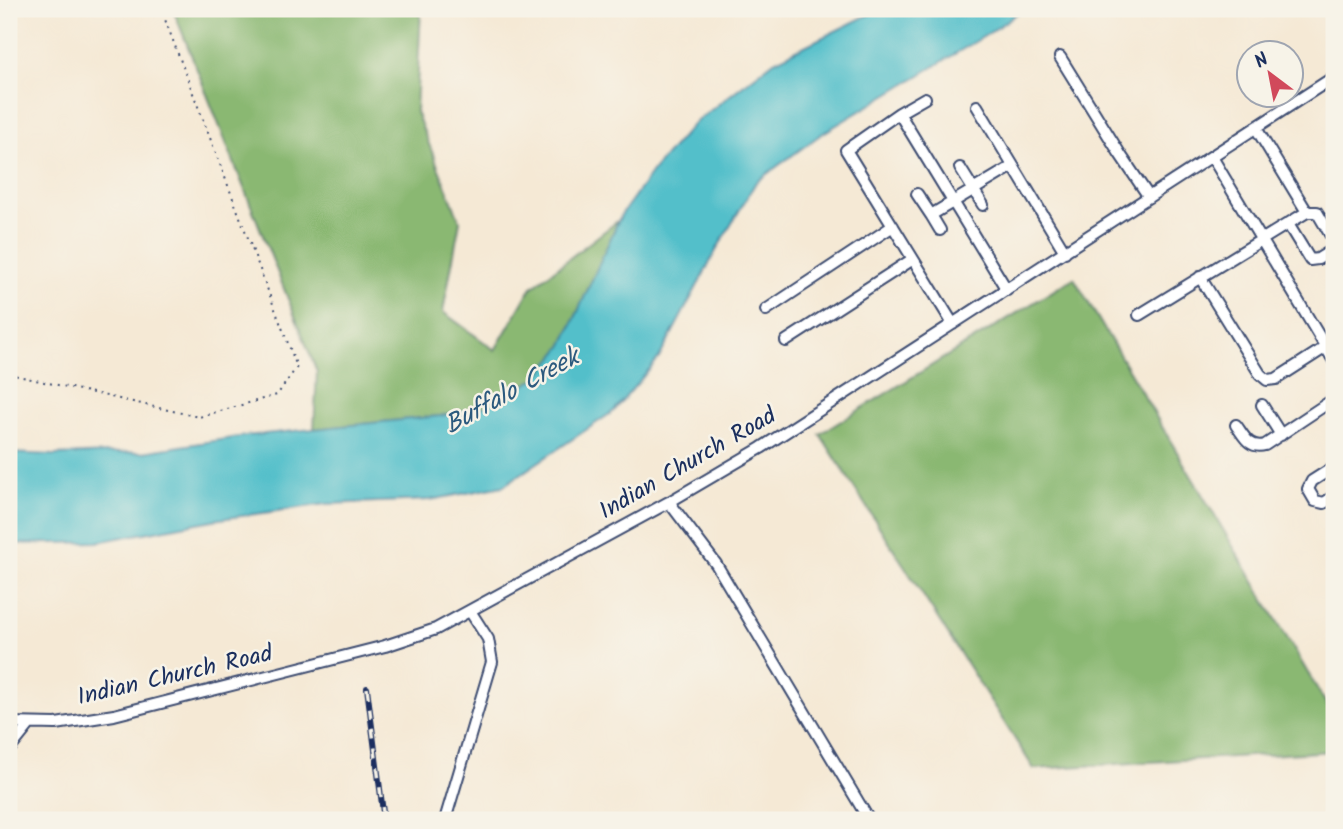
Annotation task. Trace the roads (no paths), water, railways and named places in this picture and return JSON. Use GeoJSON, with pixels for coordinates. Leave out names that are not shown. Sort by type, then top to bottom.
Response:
{"type":"FeatureCollection","features":[{"type":"Feature","properties":{"kind":"street"},"geometry":{"type":"LineString","coordinates":[[1060,57],[1119,154],[1149,197]]}},
{"type":"Feature","properties":{"kind":"street","name":"Indian Church Road"},"geometry":{"type":"LineString","coordinates":[[9,723],[56,724],[114,715],[385,646],[436,629],[669,502],[761,448],[1334,77]]}},
{"type":"Feature","properties":{"kind":"street"},"geometry":{"type":"LineString","coordinates":[[925,98],[846,150],[953,324]]}},
{"type":"Feature","properties":{"kind":"street"},"geometry":{"type":"LineString","coordinates":[[977,106],[1065,252]]}},
{"type":"Feature","properties":{"kind":"street"},"geometry":{"type":"LineString","coordinates":[[899,113],[1007,290]]}},
{"type":"Feature","properties":{"kind":"street"},"geometry":{"type":"LineString","coordinates":[[1256,128],[1307,212]]}},
{"type":"Feature","properties":{"kind":"street"},"geometry":{"type":"LineString","coordinates":[[1212,157],[1334,361]]}},
{"type":"Feature","properties":{"kind":"street"},"geometry":{"type":"LineString","coordinates":[[930,215],[1013,166]]}},
{"type":"Feature","properties":{"kind":"street"},"geometry":{"type":"LineString","coordinates":[[960,168],[983,205]]}},
{"type":"Feature","properties":{"kind":"street"},"geometry":{"type":"LineString","coordinates":[[917,194],[940,230]]}},
{"type":"Feature","properties":{"kind":"street"},"geometry":{"type":"LineString","coordinates":[[1139,315],[1307,212],[1317,212],[1334,241]]}},
{"type":"Feature","properties":{"kind":"street"},"geometry":{"type":"LineString","coordinates":[[1288,224],[1310,260],[1318,259],[1334,249]]}},
{"type":"Feature","properties":{"kind":"street"},"geometry":{"type":"LineString","coordinates":[[766,310],[893,226]]}},
{"type":"Feature","properties":{"kind":"street"},"geometry":{"type":"LineString","coordinates":[[786,341],[913,259]]}},
{"type":"Feature","properties":{"kind":"street"},"geometry":{"type":"LineString","coordinates":[[1200,277],[1260,374],[1267,380],[1276,379],[1326,347]]}},
{"type":"Feature","properties":{"kind":"street"},"geometry":{"type":"LineString","coordinates":[[1236,425],[1252,446],[1265,445],[1334,399]]}},
{"type":"Feature","properties":{"kind":"street"},"geometry":{"type":"LineString","coordinates":[[1262,405],[1281,435]]}},
{"type":"Feature","properties":{"kind":"street"},"geometry":{"type":"LineString","coordinates":[[1334,467],[1312,481],[1308,489],[1315,501],[1324,503],[1334,496]]}},
{"type":"Feature","properties":{"kind":"street"},"geometry":{"type":"LineString","coordinates":[[669,502],[716,564],[869,820]]}},
{"type":"Feature","properties":{"kind":"street"},"geometry":{"type":"LineString","coordinates":[[445,820],[492,662],[488,639],[470,611]]}},
{"type":"Feature","properties":{"kind":"street"},"geometry":{"type":"LineString","coordinates":[[9,750],[29,724]]}},
{"type":"Feature","properties":{"kind":"water"},"geometry":{"type":"Polygon","coordinates":[[[880,9],[1023,9],[988,34],[820,135],[756,182],[659,358],[614,411],[503,486],[430,500],[326,504],[213,520],[97,542],[9,544],[9,453],[54,455],[143,452],[245,436],[440,416],[488,406],[537,378],[563,345],[621,215],[654,169],[693,124],[774,61],[880,9]]]}},
{"type":"Feature","properties":{"kind":"railway"},"geometry":{"type":"LineString","coordinates":[[367,688],[384,820]]}},
{"type":"Feature","properties":{"kind":"water label","name":"Buffalo Creek"},"geometry":{"type":"Point","coordinates":[512,392]}}]}
